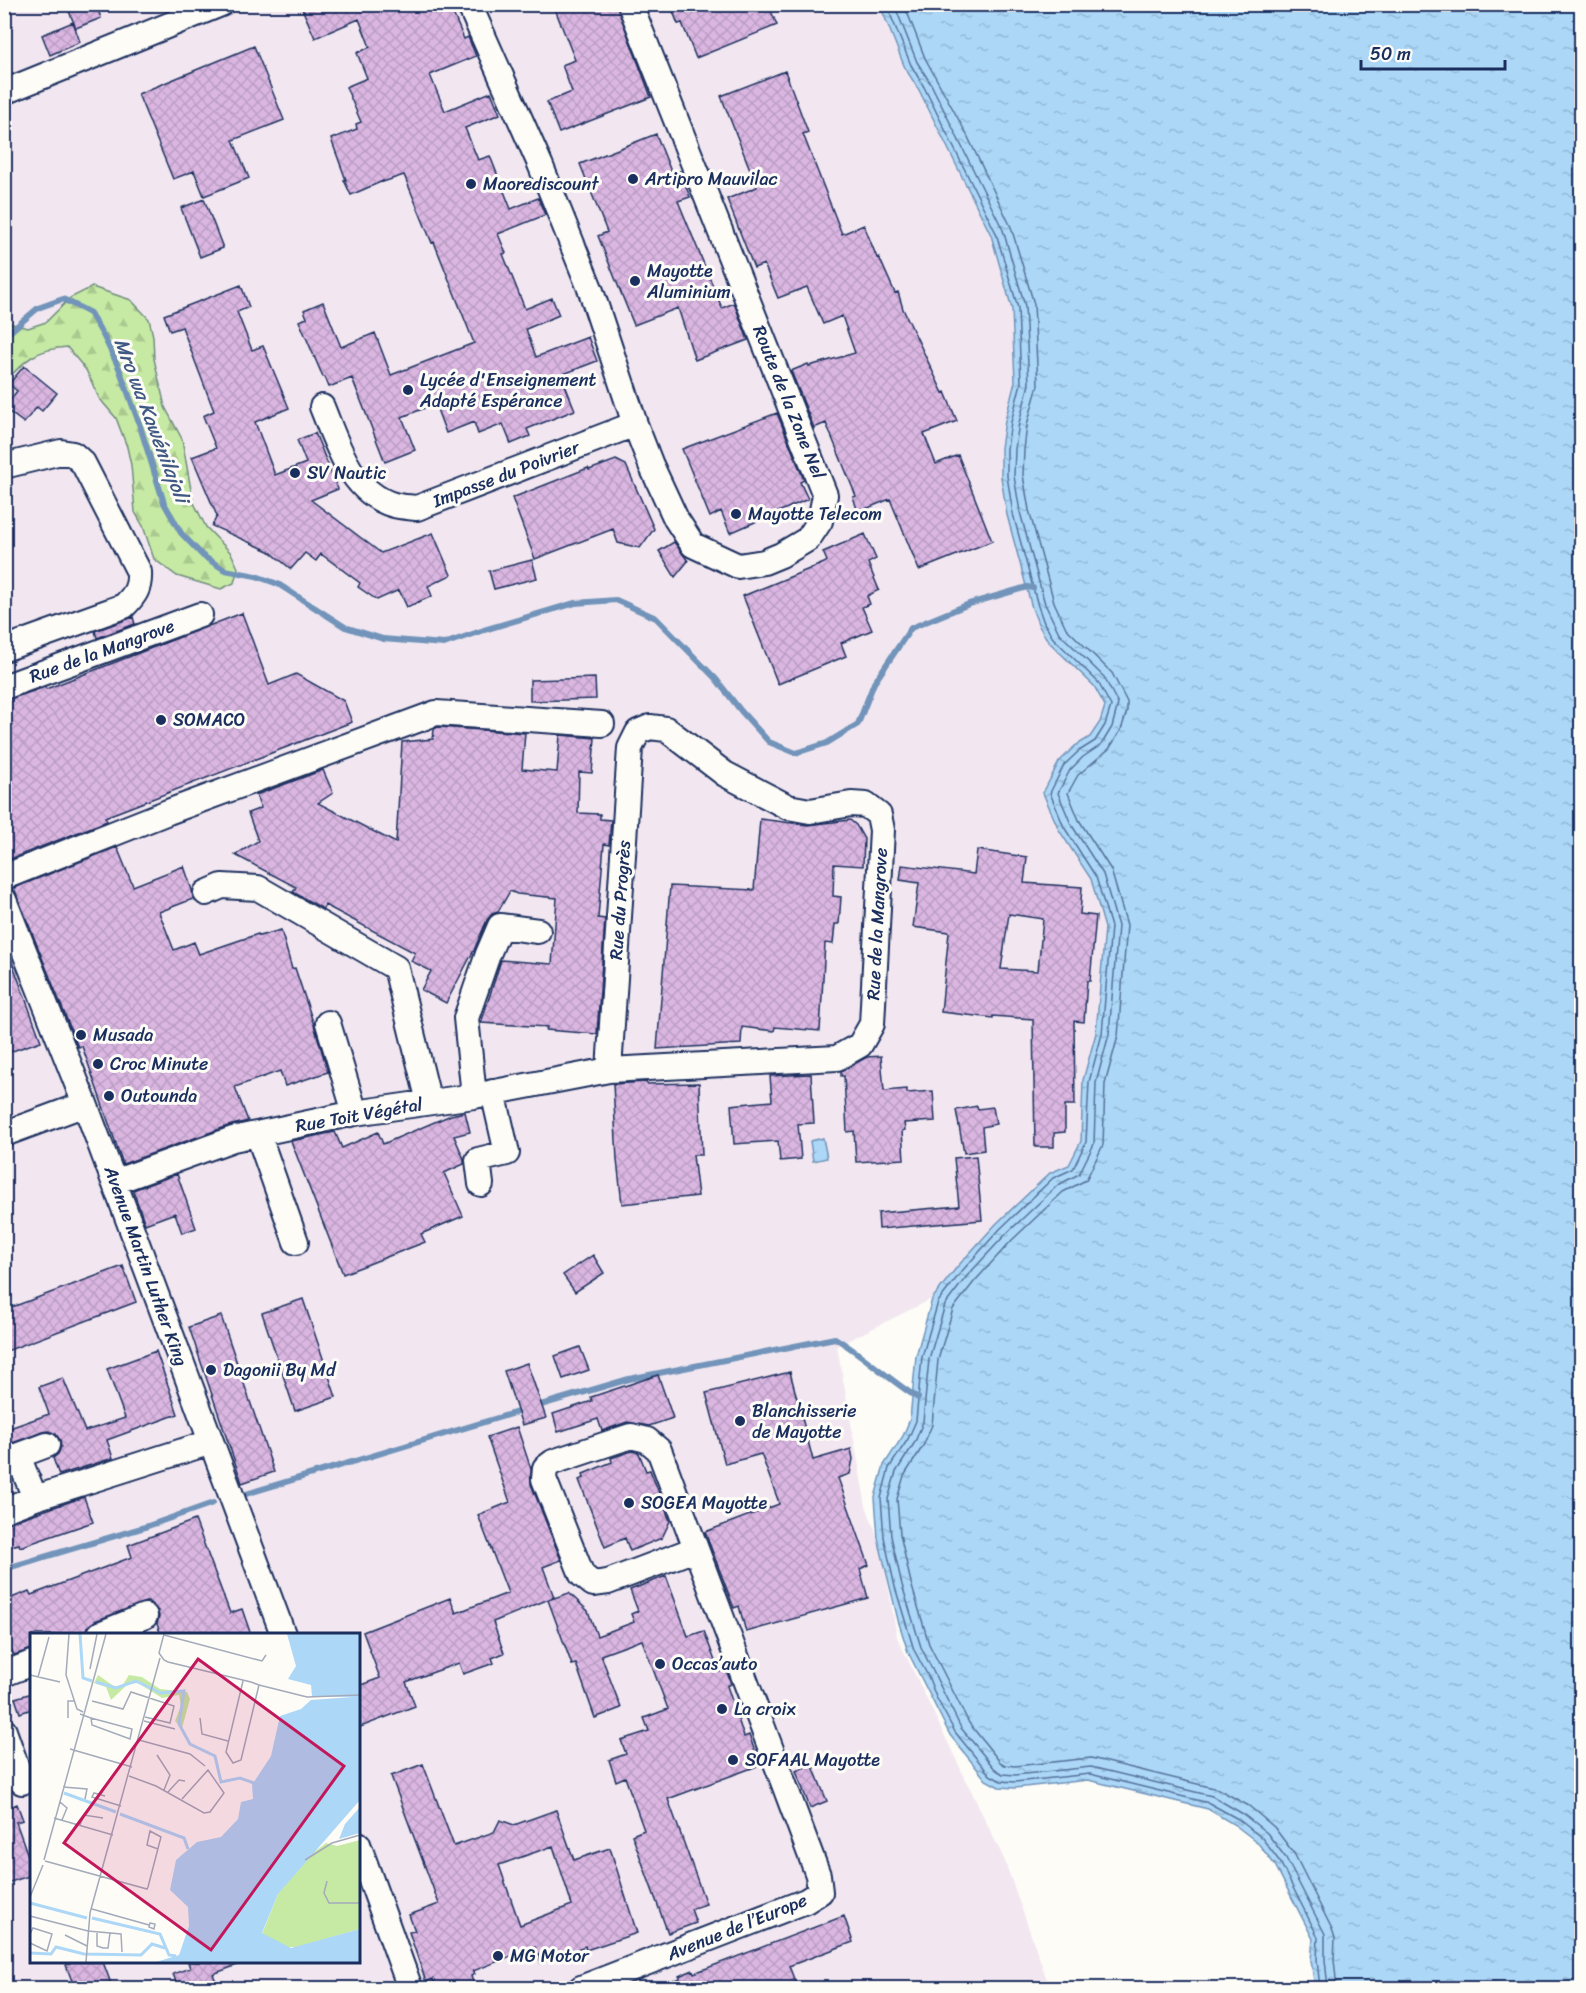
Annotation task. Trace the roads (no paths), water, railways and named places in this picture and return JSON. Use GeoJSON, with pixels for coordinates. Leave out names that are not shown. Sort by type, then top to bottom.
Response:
{"type":"FeatureCollection","features":[{"type":"Feature","properties":{"kind":"street"},"geometry":{"type":"LineString","coordinates":[[4,92],[220,4]]}},
{"type":"Feature","properties":{"kind":"street","name":"Route de la Zone Nel"},"geometry":{"type":"LineString","coordinates":[[469,4],[540,164],[591,291],[634,424],[676,519],[693,545],[738,566],[764,562],[808,539],[820,521],[825,495],[630,4]]}},
{"type":"Feature","properties":{"kind":"street","name":"Impasse du Poivrier"},"geometry":{"type":"LineString","coordinates":[[322,407],[344,460],[356,479],[372,495],[393,505],[417,508],[634,424]]}},
{"type":"Feature","properties":{"kind":"street"},"geometry":{"type":"LineString","coordinates":[[4,466],[61,452],[73,454],[83,463],[139,572],[139,581],[134,596],[124,606],[4,649]]}},
{"type":"Feature","properties":{"kind":"street","name":"Rue de la Mangrove"},"geometry":{"type":"LineString","coordinates":[[4,687],[200,615]]}},
{"type":"Feature","properties":{"kind":"street"},"geometry":{"type":"LineString","coordinates":[[4,877],[168,812],[436,712],[602,724]]}},
{"type":"Feature","properties":{"kind":"street","name":"Rue de la Mangrove"},"geometry":{"type":"LineString","coordinates":[[609,1070],[837,1058],[860,1045],[872,1024],[882,830],[879,815],[866,805],[851,804],[810,811],[788,807],[725,774],[666,729],[650,727],[638,732]]}},
{"type":"Feature","properties":{"kind":"street","name":"Rue du Progrès"},"geometry":{"type":"LineString","coordinates":[[609,1070],[630,748],[638,732]]}},
{"type":"Feature","properties":{"kind":"street"},"geometry":{"type":"LineString","coordinates":[[206,893],[222,886],[258,888],[396,968],[429,1102]]}},
{"type":"Feature","properties":{"kind":"street","name":"Avenue Martin Luther King"},"geometry":{"type":"LineString","coordinates":[[4,900],[85,1104],[282,1633]]}},
{"type":"Feature","properties":{"kind":"street"},"geometry":{"type":"LineString","coordinates":[[482,1184],[478,1160],[507,1154],[483,1094],[466,1018],[500,926],[537,931]]}},
{"type":"Feature","properties":{"kind":"street"},"geometry":{"type":"LineString","coordinates":[[328,1023],[355,1113]]}},
{"type":"Feature","properties":{"kind":"street","name":"Rue Toit Végétal"},"geometry":{"type":"LineString","coordinates":[[114,1182],[233,1139],[355,1113],[483,1094],[609,1070]]}},
{"type":"Feature","properties":{"kind":"street"},"geometry":{"type":"LineString","coordinates":[[4,1134],[85,1104]]}},
{"type":"Feature","properties":{"kind":"street"},"geometry":{"type":"LineString","coordinates":[[258,1134],[296,1242]]}},
{"type":"Feature","properties":{"kind":"street","name":"Avenue de l’Europe"},"geometry":{"type":"LineString","coordinates":[[581,1989],[806,1901],[820,1892],[818,1875],[659,1450],[647,1440],[631,1436],[553,1462],[545,1468],[544,1479],[582,1575],[593,1584],[608,1582],[695,1549]]}},
{"type":"Feature","properties":{"kind":"street"},"geometry":{"type":"LineString","coordinates":[[4,1510],[211,1442]]}},
{"type":"Feature","properties":{"kind":"street"},"geometry":{"type":"LineString","coordinates":[[35,1498],[11,1459],[47,1445]]}},
{"type":"Feature","properties":{"kind":"street"},"geometry":{"type":"LineString","coordinates":[[105,1633],[145,1616]]}},
{"type":"Feature","properties":{"kind":"street"},"geometry":{"type":"LineString","coordinates":[[4,1674],[30,1664]]}},
{"type":"Feature","properties":{"kind":"street"},"geometry":{"type":"LineString","coordinates":[[4,1731],[20,1783]]}},
{"type":"Feature","properties":{"kind":"street"},"geometry":{"type":"LineString","coordinates":[[360,1850],[410,1989]]}},
{"type":"Feature","properties":{"kind":"water"},"geometry":{"type":"Polygon","coordinates":[[[880,5],[1581,5],[1581,1988],[1315,1988],[1311,1960],[1313,1939],[1275,1865],[1257,1842],[1235,1825],[1208,1809],[1088,1780],[1015,1788],[999,1787],[986,1780],[950,1735],[908,1652],[878,1538],[875,1497],[884,1465],[903,1436],[910,1419],[916,1356],[932,1299],[996,1224],[1050,1173],[1069,1165],[1081,1141],[1083,1080],[1096,1033],[1105,928],[1091,879],[1059,830],[1043,793],[1059,762],[1075,746],[1090,737],[1100,722],[1105,706],[1094,686],[1048,641],[1032,608],[1007,515],[1001,477],[1001,448],[1015,382],[1012,309],[991,235],[919,90],[905,68],[880,5]]]}},
{"type":"Feature","properties":{"kind":"water"},"geometry":{"type":"Polygon","coordinates":[[[823,1138],[827,1158],[813,1161],[810,1141],[823,1138]]]}},
{"type":"Feature","properties":{"kind":"waterway","name":"Mro wa Kawénilajoli"},"geometry":{"type":"LineString","coordinates":[[4,337],[38,308],[63,299],[90,313],[119,368],[164,503],[181,533],[203,556],[225,570],[256,576],[278,584],[345,627],[383,639],[444,644],[575,603],[616,600],[656,618],[716,679],[769,742],[796,753],[827,743],[858,724],[874,683],[911,628],[969,604],[1027,587],[1033,588]]}},
{"type":"Feature","properties":{"kind":"waterway"},"geometry":{"type":"LineString","coordinates":[[534,1407],[629,1379],[835,1338],[918,1398]]}},
{"type":"Feature","properties":{"kind":"waterway"},"geometry":{"type":"LineString","coordinates":[[246,1494],[524,1410]]}},
{"type":"Feature","properties":{"kind":"waterway"},"geometry":{"type":"LineString","coordinates":[[4,1569],[145,1527],[213,1503]]}},
{"type":"Feature","properties":{"kind":"place","name":"Artipro Mauvilac"},"geometry":{"type":"Point","coordinates":[633,179]}},
{"type":"Feature","properties":{"kind":"place","name":"Maorediscount"},"geometry":{"type":"Point","coordinates":[471,184]}},
{"type":"Feature","properties":{"kind":"place","name":"Mayotte Aluminium"},"geometry":{"type":"Point","coordinates":[635,281]}},
{"type":"Feature","properties":{"kind":"place","name":"Lycée d'Enseignement Adapté Espérance"},"geometry":{"type":"Point","coordinates":[408,390]}},
{"type":"Feature","properties":{"kind":"place","name":"SV Nautic"},"geometry":{"type":"Point","coordinates":[295,473]}},
{"type":"Feature","properties":{"kind":"place","name":"Mayotte Telecom"},"geometry":{"type":"Point","coordinates":[736,514]}},
{"type":"Feature","properties":{"kind":"place","name":"SOMACO"},"geometry":{"type":"Point","coordinates":[161,720]}},
{"type":"Feature","properties":{"kind":"place","name":"Musada"},"geometry":{"type":"Point","coordinates":[81,1035]}},
{"type":"Feature","properties":{"kind":"place","name":"Croc Minute"},"geometry":{"type":"Point","coordinates":[98,1064]}},
{"type":"Feature","properties":{"kind":"place","name":"Outounda"},"geometry":{"type":"Point","coordinates":[109,1096]}},
{"type":"Feature","properties":{"kind":"place","name":"Dagonii By Md"},"geometry":{"type":"Point","coordinates":[211,1370]}},
{"type":"Feature","properties":{"kind":"place","name":"Blanchisserie de Mayotte"},"geometry":{"type":"Point","coordinates":[740,1421]}},
{"type":"Feature","properties":{"kind":"place","name":"SOGEA Mayotte"},"geometry":{"type":"Point","coordinates":[629,1503]}},
{"type":"Feature","properties":{"kind":"place","name":"Occas’auto"},"geometry":{"type":"Point","coordinates":[660,1664]}},
{"type":"Feature","properties":{"kind":"place","name":"La croix"},"geometry":{"type":"Point","coordinates":[722,1709]}},
{"type":"Feature","properties":{"kind":"place","name":"SOFAAL Mayotte"},"geometry":{"type":"Point","coordinates":[733,1760]}},
{"type":"Feature","properties":{"kind":"place","name":"MG Motor"},"geometry":{"type":"Point","coordinates":[498,1956]}}]}
